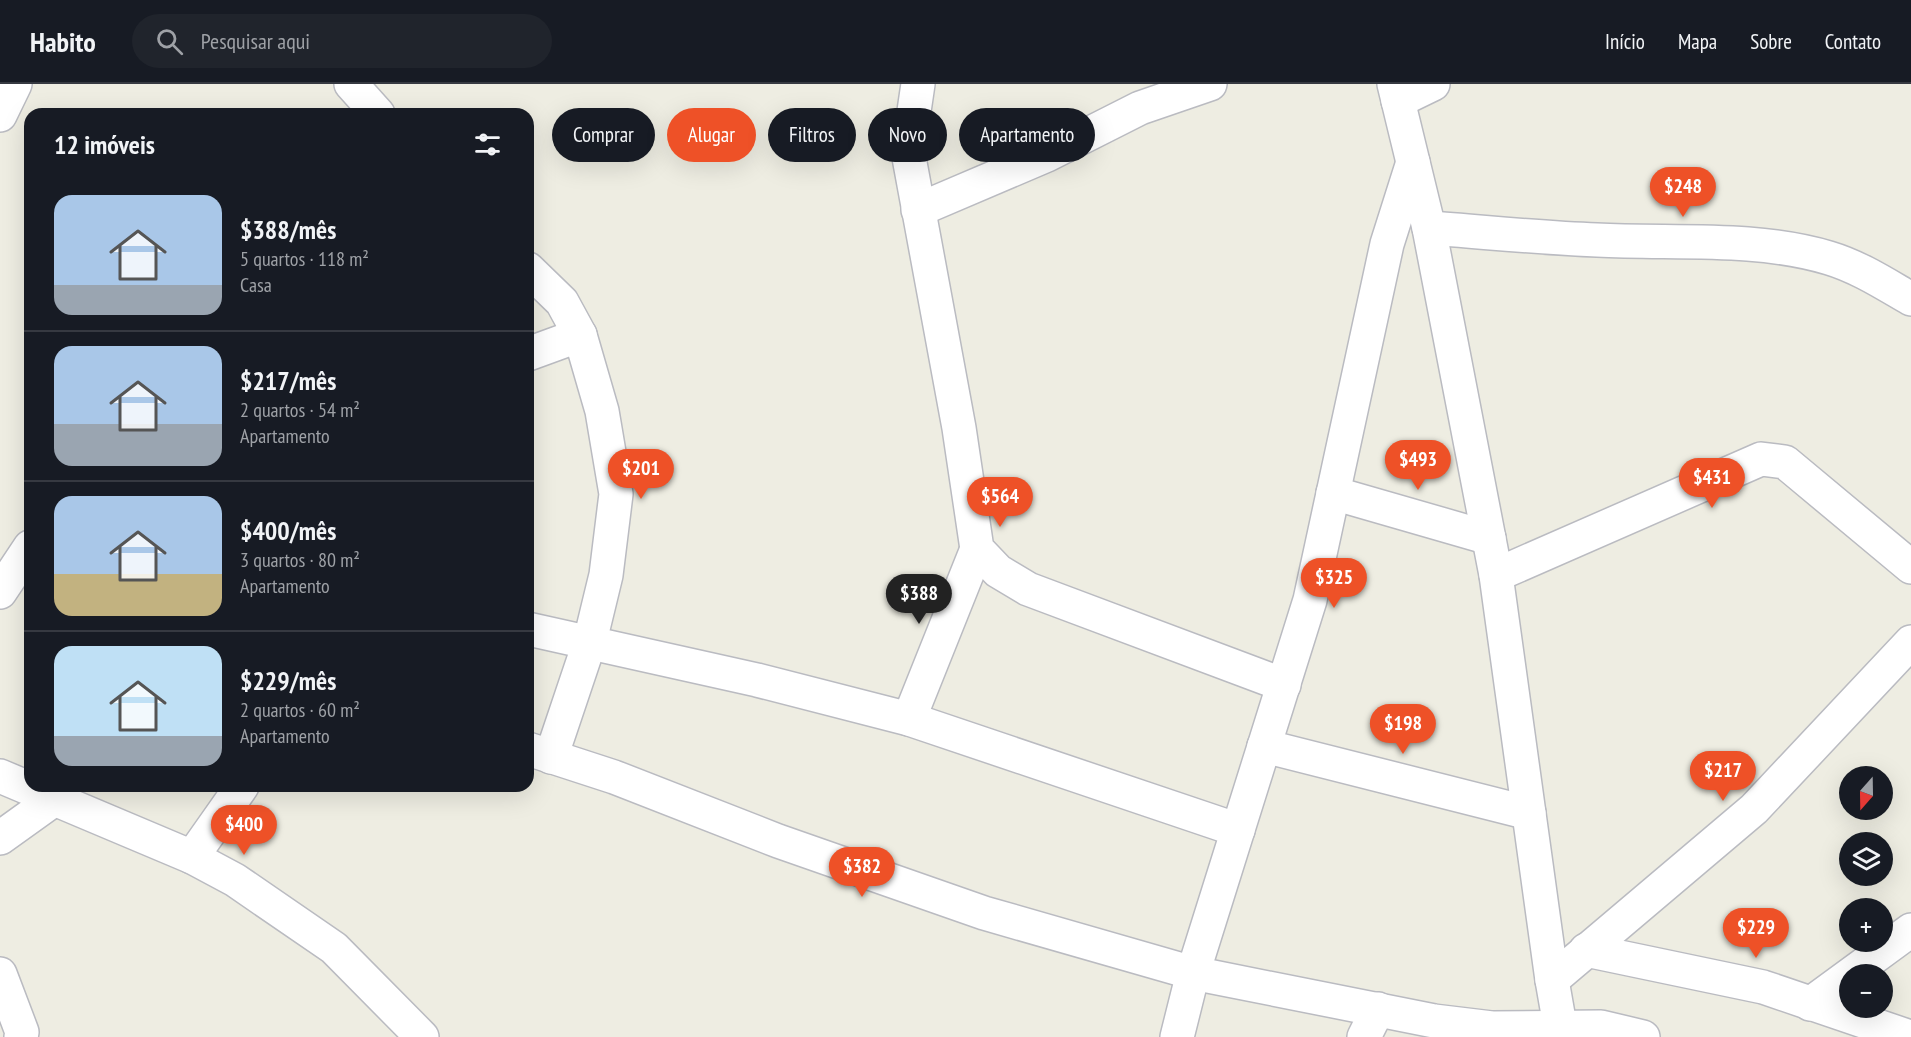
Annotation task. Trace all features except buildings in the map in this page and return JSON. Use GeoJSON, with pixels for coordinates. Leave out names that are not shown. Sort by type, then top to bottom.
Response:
{"type":"FeatureCollection","features":[{"type":"Feature","properties":{"kind":"street"},"geometry":{"type":"LineString","coordinates":[[0,115],[15,84]]}},
{"type":"Feature","properties":{"kind":"street"},"geometry":{"type":"LineString","coordinates":[[351,84],[373,108]]}},
{"type":"Feature","properties":{"kind":"street"},"geometry":{"type":"LineString","coordinates":[[909,719],[977,549],[959,428],[908,152],[918,84]]}},
{"type":"Feature","properties":{"kind":"street"},"geometry":{"type":"LineString","coordinates":[[918,210],[1047,154],[1136,96],[1210,84]]}},
{"type":"Feature","properties":{"kind":"street"},"geometry":{"type":"LineString","coordinates":[[1433,84],[1396,93],[1429,228],[1496,576],[1561,1032]]}},
{"type":"Feature","properties":{"kind":"street"},"geometry":{"type":"LineString","coordinates":[[1177,1037],[1193,973],[1311,600],[1388,244],[1414,160]]}},
{"type":"Feature","properties":{"kind":"street"},"geometry":{"type":"LineString","coordinates":[[1429,228],[1596,240],[1758,246],[1793,250],[1841,263],[1874,277],[1911,299]]}},
{"type":"Feature","properties":{"kind":"street"},"geometry":{"type":"LineString","coordinates":[[534,275],[561,302],[580,335],[602,411],[616,495],[606,575],[590,641],[539,753],[614,777],[778,841],[984,913],[1371,1023],[1561,1032],[1601,1027],[1643,1037]]}},
{"type":"Feature","properties":{"kind":"street"},"geometry":{"type":"LineString","coordinates":[[534,352],[580,335]]}},
{"type":"Feature","properties":{"kind":"street"},"geometry":{"type":"LineString","coordinates":[[1496,576],[1761,459],[1785,462],[1911,567]]}},
{"type":"Feature","properties":{"kind":"street"},"geometry":{"type":"LineString","coordinates":[[1333,493],[1489,538]]}},
{"type":"Feature","properties":{"kind":"street"},"geometry":{"type":"LineString","coordinates":[[977,549],[998,571],[1028,589],[1284,685]]}},
{"type":"Feature","properties":{"kind":"street"},"geometry":{"type":"LineString","coordinates":[[0,592],[24,556]]}},
{"type":"Feature","properties":{"kind":"street"},"geometry":{"type":"LineString","coordinates":[[534,629],[909,719],[1238,830]]}},
{"type":"Feature","properties":{"kind":"street"},"geometry":{"type":"LineString","coordinates":[[1552,980],[1754,809],[1911,642]]}},
{"type":"Feature","properties":{"kind":"street"},"geometry":{"type":"LineString","coordinates":[[1264,747],[1529,813]]}},
{"type":"Feature","properties":{"kind":"street"},"geometry":{"type":"LineString","coordinates":[[0,776],[24,787]]}},
{"type":"Feature","properties":{"kind":"street"},"geometry":{"type":"LineString","coordinates":[[35,792],[192,857],[235,880],[334,948],[422,1037]]}},
{"type":"Feature","properties":{"kind":"street"},"geometry":{"type":"LineString","coordinates":[[192,857],[238,792]]}},
{"type":"Feature","properties":{"kind":"street"},"geometry":{"type":"LineString","coordinates":[[0,838],[53,800]]}},
{"type":"Feature","properties":{"kind":"street"},"geometry":{"type":"LineString","coordinates":[[1810,1004],[1911,930]]}},
{"type":"Feature","properties":{"kind":"street"},"geometry":{"type":"LineString","coordinates":[[1586,950],[1763,987],[1910,1037]]}},
{"type":"Feature","properties":{"kind":"street"},"geometry":{"type":"LineString","coordinates":[[0,974],[22,1032],[21,1037]]}}]}
